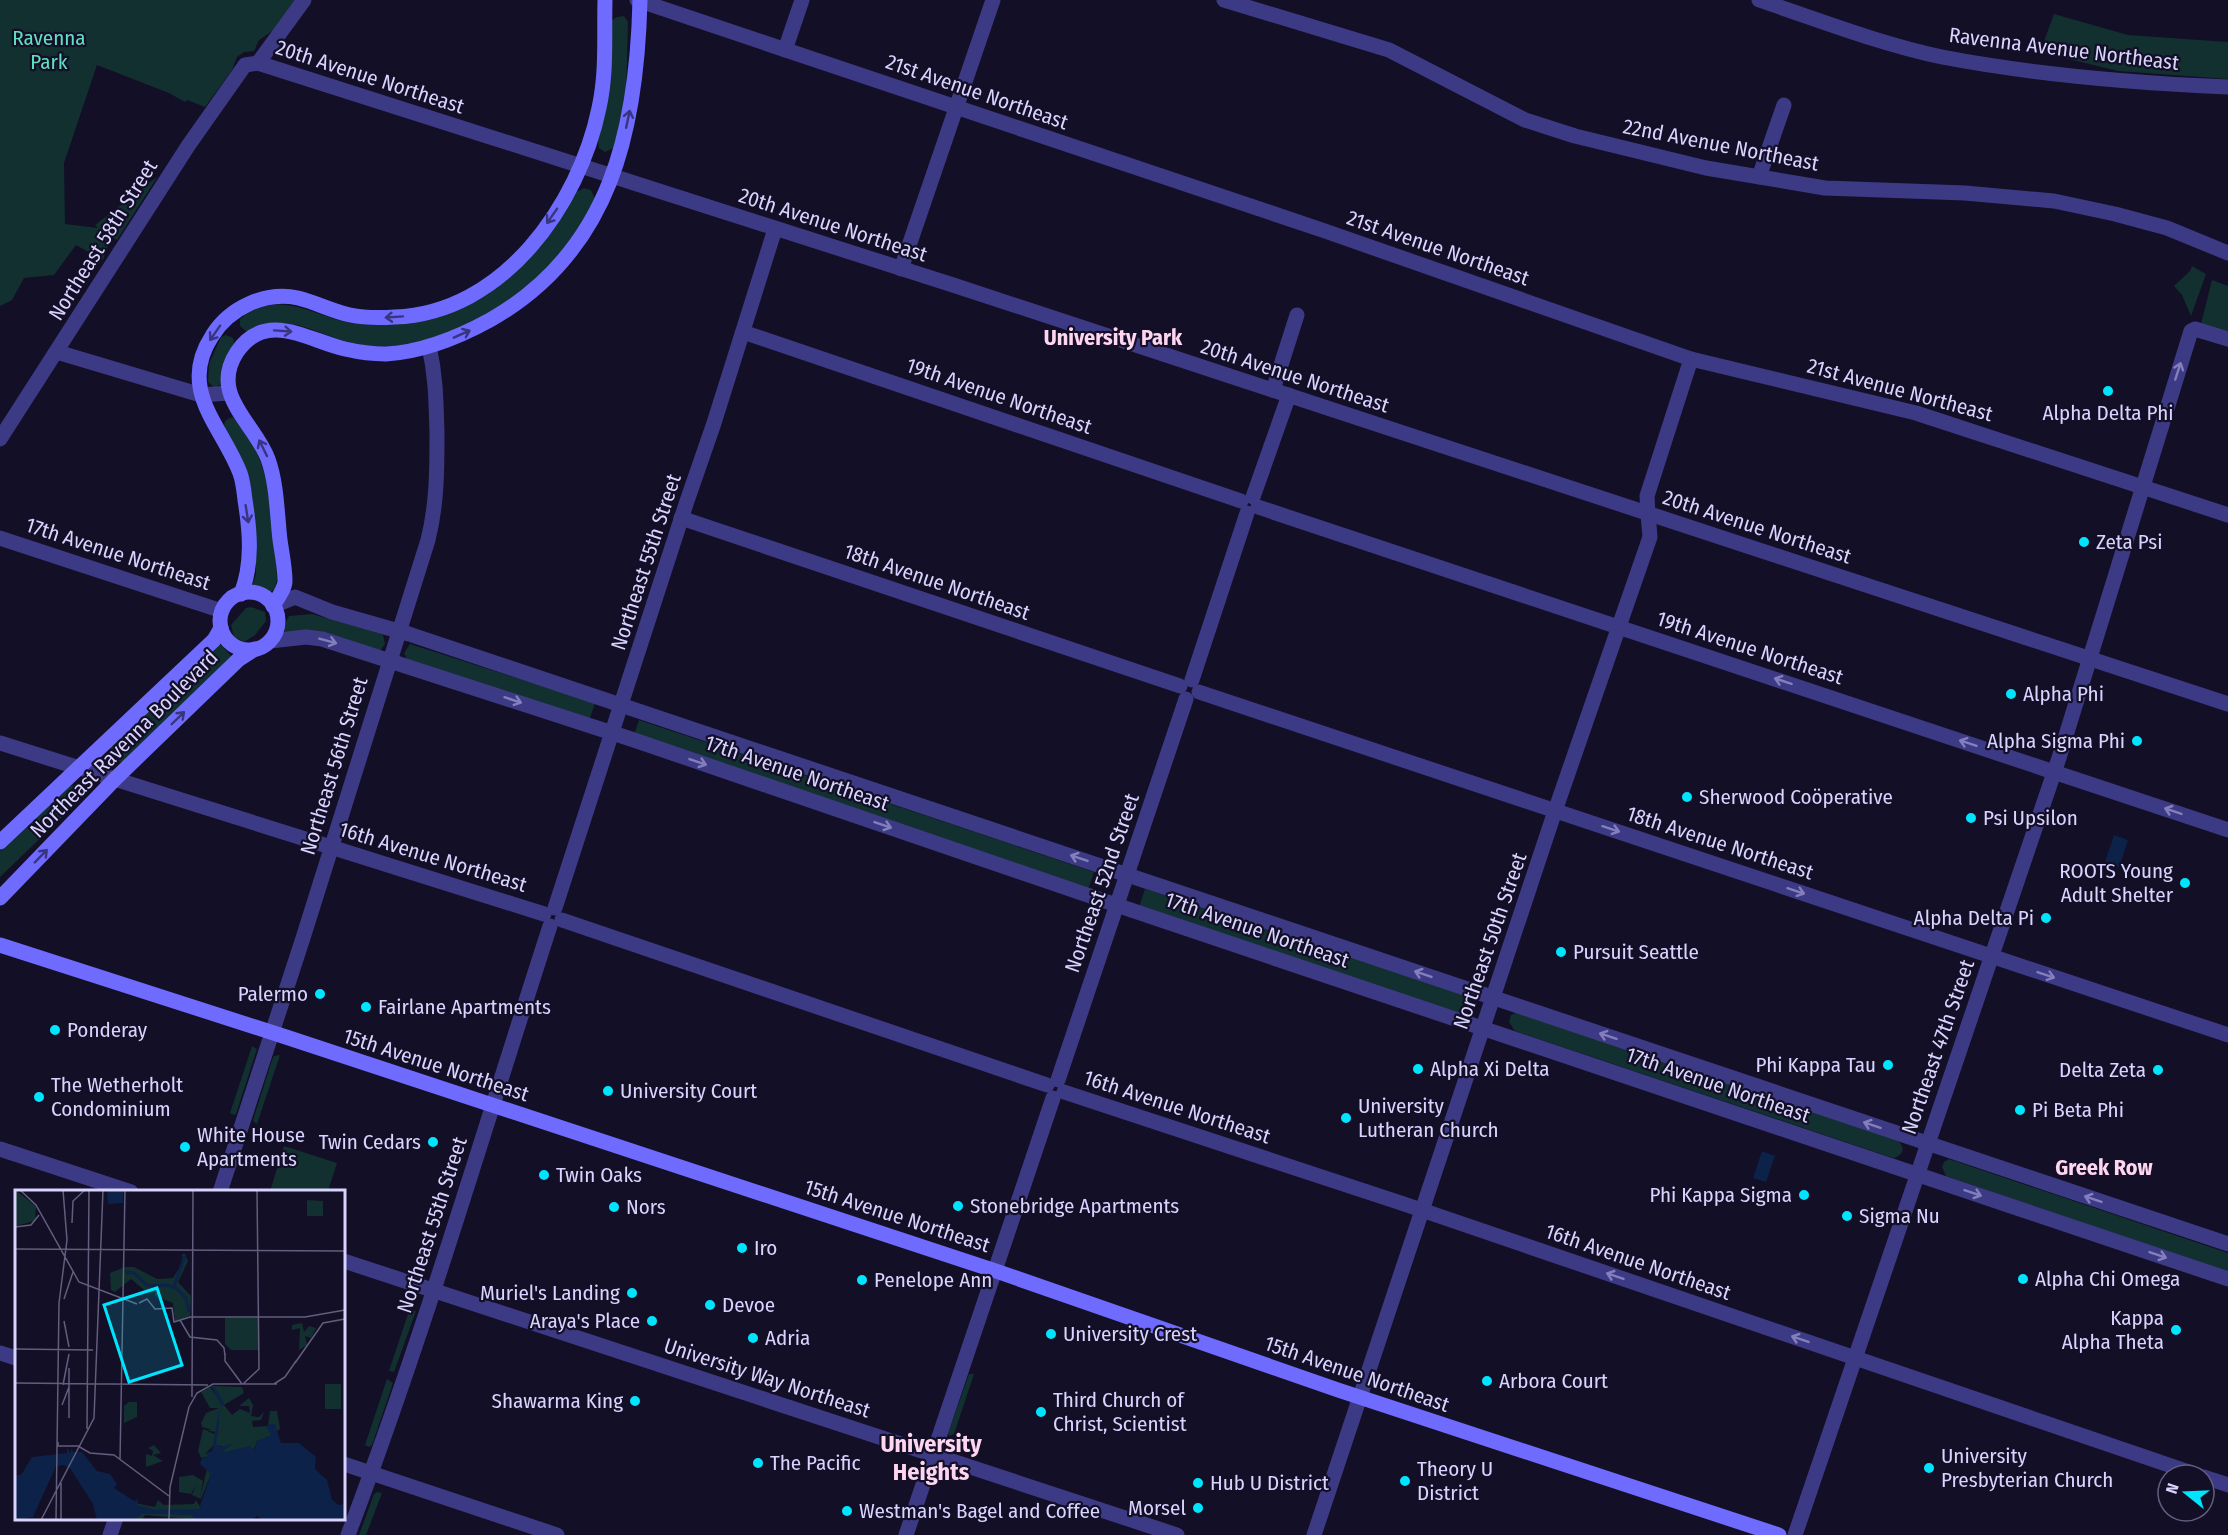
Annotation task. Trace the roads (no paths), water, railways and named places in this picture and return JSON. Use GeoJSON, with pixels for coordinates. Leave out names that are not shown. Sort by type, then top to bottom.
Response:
{"type":"FeatureCollection","features":[{"type":"Feature","properties":{"kind":"main road"},"geometry":{"type":"LineString","coordinates":[[241,594],[247,579],[249,560],[249,524],[242,477],[232,453],[208,415],[201,395],[199,375],[203,355],[211,336],[224,320],[239,308],[257,300],[277,297],[296,298],[351,315],[398,317],[421,313],[455,302],[486,286],[522,255],[570,191],[581,166],[591,139],[604,79],[605,0]]}},
{"type":"Feature","properties":{"kind":"main road"},"geometry":{"type":"LineString","coordinates":[[296,597],[285,584],[273,479],[268,459],[257,436],[240,416],[229,393],[228,379],[237,351],[254,337],[274,330],[289,330],[344,349],[370,353],[399,353],[429,346],[477,327],[503,313],[549,276],[585,230],[613,176],[622,147],[634,88],[640,29],[639,0]]}},
{"type":"Feature","properties":{"kind":"main road"},"geometry":{"type":"LineString","coordinates":[[273,606],[285,584]]}},
{"type":"Feature","properties":{"kind":"main road"},"geometry":{"type":"LineString","coordinates":[[256,593],[273,606],[277,615],[277,627],[270,641],[255,649],[244,649],[232,644],[224,635],[221,628],[222,611],[227,603],[241,594],[256,593]]}},
{"type":"Feature","properties":{"kind":"main road","name":"Northeast Ravenna Boulevard"},"geometry":{"type":"LineString","coordinates":[[0,842],[214,640],[221,628]]}},
{"type":"Feature","properties":{"kind":"main road","name":"Northeast Ravenna Boulevard"},"geometry":{"type":"LineString","coordinates":[[0,898],[116,778],[238,660],[255,649]]}},
{"type":"Feature","properties":{"kind":"main road","name":"15th Avenue Northeast"},"geometry":{"type":"LineString","coordinates":[[0,945],[272,1032],[996,1271],[1361,1398],[1779,1535]]}},
{"type":"Feature","properties":{"kind":"street","name":"Northeast 58th Street"},"geometry":{"type":"LineString","coordinates":[[0,439],[188,146],[304,0]]}},
{"type":"Feature","properties":{"kind":"street","name":"21st Avenue Northeast"},"geometry":{"type":"LineString","coordinates":[[639,0],[1314,227],[1691,359],[1916,413],[2228,515]]}},
{"type":"Feature","properties":{"kind":"street"},"geometry":{"type":"LineString","coordinates":[[785,50],[802,0]]}},
{"type":"Feature","properties":{"kind":"street"},"geometry":{"type":"LineString","coordinates":[[901,269],[993,0]]}},
{"type":"Feature","properties":{"kind":"street","name":"22nd Avenue Northeast"},"geometry":{"type":"LineString","coordinates":[[1224,0],[1389,50],[1525,120],[1575,136],[1706,168],[1825,188],[1965,193],[2054,201],[2166,228],[2228,254]]}},
{"type":"Feature","properties":{"kind":"street","name":"Ravenna Avenue Northeast"},"geometry":{"type":"LineString","coordinates":[[1759,0],[1874,39],[1941,56],[2102,79],[2228,87]]}},
{"type":"Feature","properties":{"kind":"street","name":"20th Avenue Northeast"},"geometry":{"type":"LineString","coordinates":[[251,64],[613,176],[901,269],[2228,704]]}},
{"type":"Feature","properties":{"kind":"street"},"geometry":{"type":"LineString","coordinates":[[1760,177],[1784,105]]}},
{"type":"Feature","properties":{"kind":"street","name":"Northeast 55th Street"},"geometry":{"type":"LineString","coordinates":[[348,1535],[372,1473],[493,1106],[775,229]]}},
{"type":"Feature","properties":{"kind":"street"},"geometry":{"type":"LineString","coordinates":[[1273,390],[1297,315]]}},
{"type":"Feature","properties":{"kind":"street","name":"Northeast 47th Street"},"geometry":{"type":"LineString","coordinates":[[1795,1535],[2054,772],[2191,331],[2195,329],[2228,339]]}},
{"type":"Feature","properties":{"kind":"street","name":"19th Avenue Northeast"},"geometry":{"type":"LineString","coordinates":[[743,332],[1250,504],[2228,830]]}},
{"type":"Feature","properties":{"kind":"street","name":"Northeast 56th Street"},"geometry":{"type":"LineString","coordinates":[[220,1190],[428,540],[436,503],[436,376],[429,346]]}},
{"type":"Feature","properties":{"kind":"street"},"geometry":{"type":"LineString","coordinates":[[57,352],[201,395],[229,393]]}},
{"type":"Feature","properties":{"kind":"street","name":"Northeast 50th Street"},"geometry":{"type":"LineString","coordinates":[[1314,1535],[1555,811],[1650,537],[1647,496],[1691,359]]}},
{"type":"Feature","properties":{"kind":"street","name":"Northeast 52nd Street"},"geometry":{"type":"LineString","coordinates":[[906,1535],[996,1271],[1250,504],[1289,395]]}},
{"type":"Feature","properties":{"kind":"street","name":"18th Avenue Northeast"},"geometry":{"type":"LineString","coordinates":[[681,518],[2228,1035]]}},
{"type":"Feature","properties":{"kind":"street","name":"17th Avenue Northeast"},"geometry":{"type":"LineString","coordinates":[[0,538],[222,611]]}},
{"type":"Feature","properties":{"kind":"street"},"geometry":{"type":"LineString","coordinates":[[273,606],[296,597]]}},
{"type":"Feature","properties":{"kind":"street","name":"17th Avenue Northeast"},"geometry":{"type":"LineString","coordinates":[[296,597],[332,612],[399,630],[2228,1244]]}},
{"type":"Feature","properties":{"kind":"street","name":"17th Avenue Northeast"},"geometry":{"type":"LineString","coordinates":[[270,641],[306,637],[322,639],[613,733],[2228,1279]]}},
{"type":"Feature","properties":{"kind":"street","name":"16th Avenue Northeast"},"geometry":{"type":"LineString","coordinates":[[0,743],[553,917],[2163,1463]]}},
{"type":"Feature","properties":{"kind":"street"},"geometry":{"type":"LineString","coordinates":[[0,1149],[128,1190]]}},
{"type":"Feature","properties":{"kind":"street","name":"University Way Northeast"},"geometry":{"type":"LineString","coordinates":[[345,1261],[1177,1535]]}},
{"type":"Feature","properties":{"kind":"street"},"geometry":{"type":"LineString","coordinates":[[0,1353],[15,1359]]}},
{"type":"Feature","properties":{"kind":"street"},"geometry":{"type":"LineString","coordinates":[[345,1464],[557,1535]]}},
{"type":"Feature","properties":{"kind":"street"},"geometry":{"type":"LineString","coordinates":[[110,1535],[115,1520]]}},
{"type":"Feature","properties":{"kind":"water"},"geometry":{"type":"Polygon","coordinates":[[[2114,835],[2128,840],[2119,867],[2105,862],[2114,835]]]}},
{"type":"Feature","properties":{"kind":"water"},"geometry":{"type":"Polygon","coordinates":[[[1762,1151],[1775,1156],[1766,1182],[1753,1178],[1762,1151]]]}},
{"type":"Feature","properties":{"kind":"place","name":"Alpha Delta Phi"},"geometry":{"type":"Point","coordinates":[2108,391]}},
{"type":"Feature","properties":{"kind":"place","name":"Zeta Psi"},"geometry":{"type":"Point","coordinates":[2084,542]}},
{"type":"Feature","properties":{"kind":"place","name":"Alpha Phi"},"geometry":{"type":"Point","coordinates":[2011,694]}},
{"type":"Feature","properties":{"kind":"place","name":"Alpha Sigma Phi"},"geometry":{"type":"Point","coordinates":[2137,741]}},
{"type":"Feature","properties":{"kind":"place","name":"Sherwood Coöperative"},"geometry":{"type":"Point","coordinates":[1687,797]}},
{"type":"Feature","properties":{"kind":"place","name":"Psi Upsilon"},"geometry":{"type":"Point","coordinates":[1971,818]}},
{"type":"Feature","properties":{"kind":"place","name":"ROOTS Young Adult Shelter"},"geometry":{"type":"Point","coordinates":[2185,883]}},
{"type":"Feature","properties":{"kind":"place","name":"Alpha Delta Pi"},"geometry":{"type":"Point","coordinates":[2046,918]}},
{"type":"Feature","properties":{"kind":"place","name":"Pursuit Seattle"},"geometry":{"type":"Point","coordinates":[1561,952]}},
{"type":"Feature","properties":{"kind":"place","name":"Palermo"},"geometry":{"type":"Point","coordinates":[320,994]}},
{"type":"Feature","properties":{"kind":"place","name":"Fairlane Apartments"},"geometry":{"type":"Point","coordinates":[366,1007]}},
{"type":"Feature","properties":{"kind":"place","name":"Ponderay"},"geometry":{"type":"Point","coordinates":[55,1030]}},
{"type":"Feature","properties":{"kind":"place","name":"Phi Kappa Tau"},"geometry":{"type":"Point","coordinates":[1888,1065]}},
{"type":"Feature","properties":{"kind":"place","name":"Alpha Xi Delta"},"geometry":{"type":"Point","coordinates":[1418,1069]}},
{"type":"Feature","properties":{"kind":"place","name":"Delta Zeta"},"geometry":{"type":"Point","coordinates":[2158,1070]}},
{"type":"Feature","properties":{"kind":"place","name":"University Court"},"geometry":{"type":"Point","coordinates":[608,1091]}},
{"type":"Feature","properties":{"kind":"place","name":"The Wetherholt Condominium"},"geometry":{"type":"Point","coordinates":[39,1097]}},
{"type":"Feature","properties":{"kind":"place","name":"Pi Beta Phi"},"geometry":{"type":"Point","coordinates":[2020,1110]}},
{"type":"Feature","properties":{"kind":"place","name":"University Lutheran Church"},"geometry":{"type":"Point","coordinates":[1346,1118]}},
{"type":"Feature","properties":{"kind":"place","name":"Twin Cedars"},"geometry":{"type":"Point","coordinates":[433,1142]}},
{"type":"Feature","properties":{"kind":"place","name":"White House Apartments"},"geometry":{"type":"Point","coordinates":[185,1147]}},
{"type":"Feature","properties":{"kind":"place","name":"Twin Oaks"},"geometry":{"type":"Point","coordinates":[544,1175]}},
{"type":"Feature","properties":{"kind":"place","name":"Phi Kappa Sigma"},"geometry":{"type":"Point","coordinates":[1804,1195]}},
{"type":"Feature","properties":{"kind":"place","name":"Stonebridge Apartments"},"geometry":{"type":"Point","coordinates":[958,1206]}},
{"type":"Feature","properties":{"kind":"place","name":"Nors"},"geometry":{"type":"Point","coordinates":[614,1207]}},
{"type":"Feature","properties":{"kind":"place","name":"Sigma Nu"},"geometry":{"type":"Point","coordinates":[1847,1216]}},
{"type":"Feature","properties":{"kind":"place","name":"Iro"},"geometry":{"type":"Point","coordinates":[742,1248]}},
{"type":"Feature","properties":{"kind":"place","name":"Alpha Chi Omega"},"geometry":{"type":"Point","coordinates":[2023,1279]}},
{"type":"Feature","properties":{"kind":"place","name":"Penelope Ann"},"geometry":{"type":"Point","coordinates":[862,1280]}},
{"type":"Feature","properties":{"kind":"place","name":"Muriel's Landing"},"geometry":{"type":"Point","coordinates":[632,1293]}},
{"type":"Feature","properties":{"kind":"place","name":"Devoe"},"geometry":{"type":"Point","coordinates":[710,1305]}},
{"type":"Feature","properties":{"kind":"place","name":"Araya's Place"},"geometry":{"type":"Point","coordinates":[652,1321]}},
{"type":"Feature","properties":{"kind":"place","name":"Kappa Alpha Theta"},"geometry":{"type":"Point","coordinates":[2176,1330]}},
{"type":"Feature","properties":{"kind":"place","name":"University Crest"},"geometry":{"type":"Point","coordinates":[1051,1334]}},
{"type":"Feature","properties":{"kind":"place","name":"Adria"},"geometry":{"type":"Point","coordinates":[753,1338]}},
{"type":"Feature","properties":{"kind":"place","name":"Arbora Court"},"geometry":{"type":"Point","coordinates":[1487,1381]}},
{"type":"Feature","properties":{"kind":"place","name":"Shawarma King"},"geometry":{"type":"Point","coordinates":[635,1401]}},
{"type":"Feature","properties":{"kind":"place","name":"Third Church of Christ, Scientist"},"geometry":{"type":"Point","coordinates":[1041,1412]}},
{"type":"Feature","properties":{"kind":"place","name":"The Pacific"},"geometry":{"type":"Point","coordinates":[758,1463]}},
{"type":"Feature","properties":{"kind":"place","name":"University Presbyterian Church"},"geometry":{"type":"Point","coordinates":[1929,1468]}},
{"type":"Feature","properties":{"kind":"place","name":"Theory U District"},"geometry":{"type":"Point","coordinates":[1405,1481]}},
{"type":"Feature","properties":{"kind":"place","name":"Hub U District"},"geometry":{"type":"Point","coordinates":[1198,1483]}},
{"type":"Feature","properties":{"kind":"place","name":"Morsel"},"geometry":{"type":"Point","coordinates":[1198,1508]}},
{"type":"Feature","properties":{"kind":"place","name":"Westman's Bagel and Coffee"},"geometry":{"type":"Point","coordinates":[847,1511]}},
{"type":"Feature","properties":{"kind":"district","name":"University Park"},"geometry":{"type":"Point","coordinates":[1113,337]}},
{"type":"Feature","properties":{"kind":"district","name":"Greek Row"},"geometry":{"type":"Point","coordinates":[2104,1167]}},
{"type":"Feature","properties":{"kind":"district","name":"University Heights"},"geometry":{"type":"Point","coordinates":[931,1458]}},
{"type":"Feature","properties":{"kind":"park label","name":"Ravenna Park"},"geometry":{"type":"Point","coordinates":[49,50]}}]}
